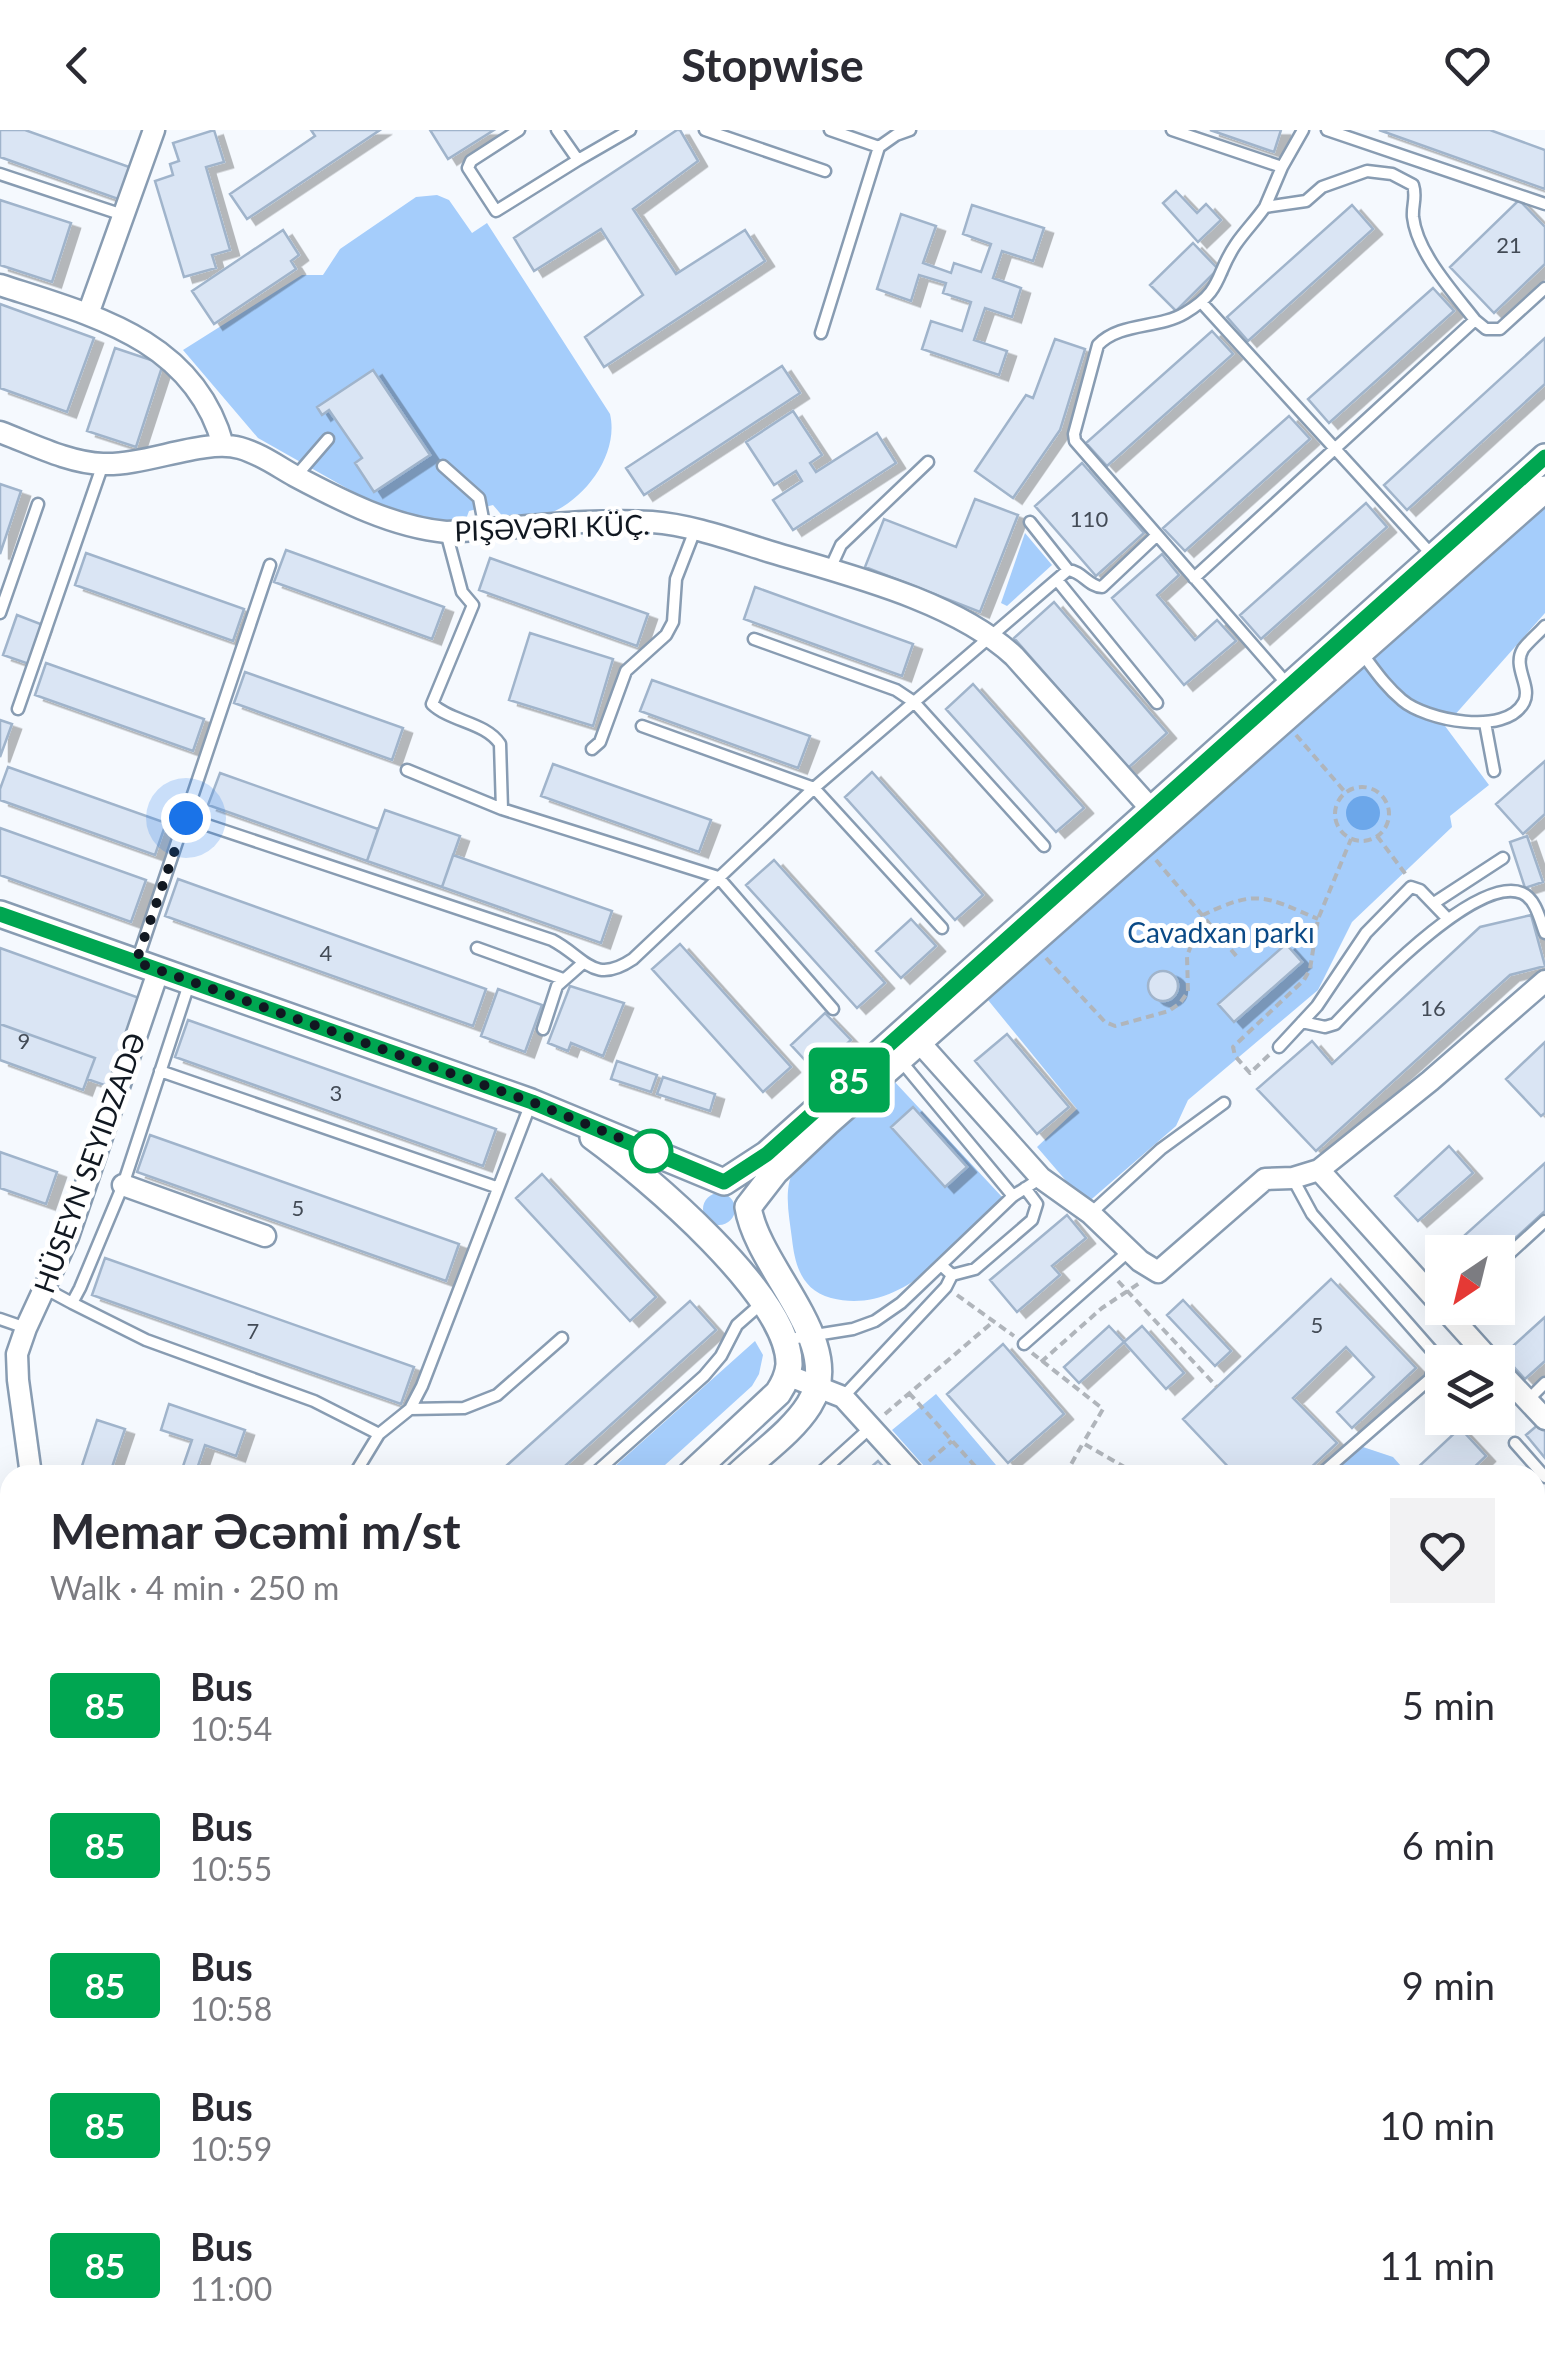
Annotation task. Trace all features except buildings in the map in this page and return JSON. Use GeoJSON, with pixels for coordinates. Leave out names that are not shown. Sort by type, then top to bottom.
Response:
{"type":"FeatureCollection","features":[{"type":"Feature","properties":{"kind":"street"},"geometry":{"type":"LineString","coordinates":[[88,314],[154,130]]}},
{"type":"Feature","properties":{"kind":"street"},"geometry":{"type":"LineString","coordinates":[[0,285],[88,314],[134,334],[163,354],[208,404],[223,445],[162,458],[102,464],[0,432]]}},
{"type":"Feature","properties":{"kind":"street","name":"PIŞƏVƏRI KÜÇ."},"geometry":{"type":"LineString","coordinates":[[223,445],[263,456],[381,517],[424,530],[651,522],[695,530],[830,570],[933,607],[991,635],[1014,656],[1159,817]]}},
{"type":"Feature","properties":{"kind":"street"},"geometry":{"type":"LineString","coordinates":[[701,1465],[770,1402],[787,1375],[788,1352],[763,1302],[698,1226],[694,1199],[706,1185],[724,1182],[767,1154],[1159,817],[1284,720],[1361,652],[1545,457]]}},
{"type":"Feature","properties":{"kind":"street"},"geometry":{"type":"LineString","coordinates":[[561,1113],[627,1162],[698,1226],[712,1236],[730,1236],[744,1224],[748,1208],[793,1154],[1144,845],[1159,817],[1289,686],[1434,557],[1466,544],[1545,489]]}},
{"type":"Feature","properties":{"kind":"street"},"geometry":{"type":"LineString","coordinates":[[0,914],[532,1102],[738,1188],[762,1250],[811,1335],[820,1367],[819,1386],[802,1415],[749,1465]]}},
{"type":"Feature","properties":{"kind":"street","name":"HÜSEYN SEYIDZADƏ"},"geometry":{"type":"LineString","coordinates":[[30,1465],[18,1354],[68,1237],[148,965]]}},
{"type":"Feature","properties":{"kind":"street"},"geometry":{"type":"LineString","coordinates":[[910,1052],[935,1074],[1033,1183],[1090,1214],[1158,1272],[1265,1179],[1292,1178],[1320,1170],[1545,981]]}},
{"type":"Feature","properties":{"kind":"street"},"geometry":{"type":"LineString","coordinates":[[1320,1170],[1425,1287]]}},
{"type":"Feature","properties":{"kind":"street"},"geometry":{"type":"LineString","coordinates":[[123,1185],[265,1236]]}},
{"type":"Feature","properties":{"kind":"street"},"geometry":{"type":"LineString","coordinates":[[1459,1325],[1477,1345]]}},
{"type":"Feature","properties":{"kind":"street"},"geometry":{"type":"LineString","coordinates":[[787,1375],[843,1397],[905,1465]]}},
{"type":"Feature","properties":{"kind":"street"},"geometry":{"type":"LineString","coordinates":[[1515,1387],[1545,1419]]}},
{"type":"Feature","properties":{"kind":"lane"},"geometry":{"type":"LineString","coordinates":[[519,130],[471,161],[468,168],[496,211],[630,130]]}},
{"type":"Feature","properties":{"kind":"lane"},"geometry":{"type":"LineString","coordinates":[[557,130],[578,160]]}},
{"type":"Feature","properties":{"kind":"lane"},"geometry":{"type":"LineString","coordinates":[[705,130],[824,171]]}},
{"type":"Feature","properties":{"kind":"lane"},"geometry":{"type":"LineString","coordinates":[[830,130],[879,147]]}},
{"type":"Feature","properties":{"kind":"lane"},"geometry":{"type":"LineString","coordinates":[[820,333],[879,147],[896,134],[910,130]]}},
{"type":"Feature","properties":{"kind":"lane"},"geometry":{"type":"LineString","coordinates":[[1172,130],[1282,166]]}},
{"type":"Feature","properties":{"kind":"lane"},"geometry":{"type":"LineString","coordinates":[[1289,686],[1079,449],[1074,434],[1098,346],[1107,336],[1163,322],[1202,302],[1218,284],[1236,243],[1266,207],[1282,166],[1303,130]]}},
{"type":"Feature","properties":{"kind":"lane"},"geometry":{"type":"LineString","coordinates":[[1327,130],[1545,204]]}},
{"type":"Feature","properties":{"kind":"lane"},"geometry":{"type":"LineString","coordinates":[[1266,207],[1306,201],[1322,187],[1367,171],[1392,174],[1412,185],[1416,195],[1413,216],[1428,256],[1486,328],[1500,329],[1545,288]]}},
{"type":"Feature","properties":{"kind":"lane"},"geometry":{"type":"LineString","coordinates":[[0,174],[124,215]]}},
{"type":"Feature","properties":{"kind":"lane"},"geometry":{"type":"LineString","coordinates":[[1202,302],[1434,557]]}},
{"type":"Feature","properties":{"kind":"lane"},"geometry":{"type":"LineString","coordinates":[[1194,578],[1476,320]]}},
{"type":"Feature","properties":{"kind":"lane"},"geometry":{"type":"LineString","coordinates":[[296,476],[328,438]]}},
{"type":"Feature","properties":{"kind":"lane"},"geometry":{"type":"LineString","coordinates":[[830,570],[841,545],[928,462]]}},
{"type":"Feature","properties":{"kind":"lane"},"geometry":{"type":"LineString","coordinates":[[18,708],[102,464]]}},
{"type":"Feature","properties":{"kind":"lane"},"geometry":{"type":"LineString","coordinates":[[444,466],[478,498],[485,530]]}},
{"type":"Feature","properties":{"kind":"lane"},"geometry":{"type":"LineString","coordinates":[[0,613],[3,594],[38,504]]}},
{"type":"Feature","properties":{"kind":"lane"},"geometry":{"type":"LineString","coordinates":[[1030,522],[1068,570],[1102,587],[1156,536]]}},
{"type":"Feature","properties":{"kind":"lane"},"geometry":{"type":"LineString","coordinates":[[592,749],[600,742],[626,671],[666,634],[673,622],[676,579],[695,530]]}},
{"type":"Feature","properties":{"kind":"lane"},"geometry":{"type":"LineString","coordinates":[[446,532],[462,592],[473,605],[432,704],[441,712],[494,735],[502,754],[502,809]]}},
{"type":"Feature","properties":{"kind":"lane"},"geometry":{"type":"LineString","coordinates":[[148,965],[186,818],[270,565]]}},
{"type":"Feature","properties":{"kind":"lane"},"geometry":{"type":"LineString","coordinates":[[186,818],[552,940],[597,970],[618,970],[814,788],[1068,570]]}},
{"type":"Feature","properties":{"kind":"lane"},"geometry":{"type":"LineString","coordinates":[[1056,580],[1157,703]]}},
{"type":"Feature","properties":{"kind":"lane"},"geometry":{"type":"LineString","coordinates":[[1361,652],[1404,702],[1423,713],[1484,723],[1503,720],[1524,702],[1520,658],[1523,649],[1545,626]]}},
{"type":"Feature","properties":{"kind":"lane"},"geometry":{"type":"LineString","coordinates":[[754,639],[896,690],[914,702],[1044,846]]}},
{"type":"Feature","properties":{"kind":"lane"},"geometry":{"type":"LineString","coordinates":[[1484,723],[1494,771]]}},
{"type":"Feature","properties":{"kind":"lane"},"geometry":{"type":"LineString","coordinates":[[642,726],[814,788],[942,928]]}},
{"type":"Feature","properties":{"kind":"lane"},"geometry":{"type":"LineString","coordinates":[[407,770],[502,809],[718,877],[833,1009]]}},
{"type":"Feature","properties":{"kind":"lane"},"geometry":{"type":"LineString","coordinates":[[1434,903],[1503,858]]}},
{"type":"Feature","properties":{"kind":"lane"},"geometry":{"type":"LineString","coordinates":[[1279,1047],[1318,1006],[1366,934],[1411,887],[1447,918]]}},
{"type":"Feature","properties":{"kind":"lane"},"geometry":{"type":"LineString","coordinates":[[1302,1022],[1325,1027],[1334,1024],[1377,979],[1447,918],[1505,892],[1524,894],[1540,905],[1545,933]]}},
{"type":"Feature","properties":{"kind":"lane"},"geometry":{"type":"LineString","coordinates":[[477,948],[563,978]]}},
{"type":"Feature","properties":{"kind":"lane"},"geometry":{"type":"LineString","coordinates":[[543,1029],[558,986],[582,963]]}},
{"type":"Feature","properties":{"kind":"lane"},"geometry":{"type":"LineString","coordinates":[[72,1303],[123,1185],[191,980]]}},
{"type":"Feature","properties":{"kind":"lane"},"geometry":{"type":"LineString","coordinates":[[910,1052],[926,1092],[1013,1196]]}},
{"type":"Feature","properties":{"kind":"lane"},"geometry":{"type":"LineString","coordinates":[[160,1071],[496,1187]]}},
{"type":"Feature","properties":{"kind":"lane"},"geometry":{"type":"LineString","coordinates":[[926,1092],[935,1074]]}},
{"type":"Feature","properties":{"kind":"lane"},"geometry":{"type":"LineString","coordinates":[[360,1465],[379,1434],[410,1410],[532,1102]]}},
{"type":"Feature","properties":{"kind":"lane"},"geometry":{"type":"LineString","coordinates":[[1090,1214],[1161,1150],[1224,1103]]}},
{"type":"Feature","properties":{"kind":"lane"},"geometry":{"type":"LineString","coordinates":[[1292,1178],[1312,1214],[1434,1353],[1436,1362],[1430,1379],[1331,1465]]}},
{"type":"Feature","properties":{"kind":"lane"},"geometry":{"type":"LineString","coordinates":[[784,1340],[854,1329],[875,1321],[901,1303],[1013,1196],[1033,1183],[1037,1204],[1032,1220],[975,1269],[952,1275],[946,1287],[843,1397]]}},
{"type":"Feature","properties":{"kind":"lane"},"geometry":{"type":"LineString","coordinates":[[1515,1248],[1545,1221]]}},
{"type":"Feature","properties":{"kind":"lane"},"geometry":{"type":"LineString","coordinates":[[1024,1344],[1129,1251]]}},
{"type":"Feature","properties":{"kind":"lane"},"geometry":{"type":"LineString","coordinates":[[942,1265],[952,1275]]}},
{"type":"Feature","properties":{"kind":"lane"},"geometry":{"type":"LineString","coordinates":[[46,1289],[146,1340],[314,1401],[379,1434]]}},
{"type":"Feature","properties":{"kind":"lane"},"geometry":{"type":"LineString","coordinates":[[604,1465],[704,1376],[721,1356],[736,1325],[763,1302]]}},
{"type":"Feature","properties":{"kind":"lane"},"geometry":{"type":"LineString","coordinates":[[0,1319],[26,1328]]}},
{"type":"Feature","properties":{"kind":"lane"},"geometry":{"type":"LineString","coordinates":[[410,1410],[464,1408],[498,1395],[562,1338]]}},
{"type":"Feature","properties":{"kind":"lane"},"geometry":{"type":"LineString","coordinates":[[1528,1401],[1545,1383]]}},
{"type":"Feature","properties":{"kind":"lane"},"geometry":{"type":"LineString","coordinates":[[829,1465],[871,1427]]}},
{"type":"Feature","properties":{"kind":"lane"},"geometry":{"type":"LineString","coordinates":[[1515,1443],[1535,1465]]}},
{"type":"Feature","properties":{"kind":"path"},"geometry":{"type":"LineString","coordinates":[[1284,720],[1345,792]]}},
{"type":"Feature","properties":{"kind":"path"},"geometry":{"type":"LineString","coordinates":[[1366,786],[1385,799],[1388,822],[1377,836],[1362,842],[1342,833],[1334,812],[1345,792],[1366,786]]}},
{"type":"Feature","properties":{"kind":"path"},"geometry":{"type":"LineString","coordinates":[[1377,836],[1415,887]]}},
{"type":"Feature","properties":{"kind":"path"},"geometry":{"type":"LineString","coordinates":[[1279,1047],[1250,1072],[1232,1047],[1304,980],[1310,969],[1318,919],[1351,839]]}},
{"type":"Feature","properties":{"kind":"path"},"geometry":{"type":"LineString","coordinates":[[1144,845],[1238,958]]}},
{"type":"Feature","properties":{"kind":"path"},"geometry":{"type":"LineString","coordinates":[[1033,943],[1105,1022],[1115,1026],[1170,1011],[1180,1004],[1188,992],[1187,956],[1202,915],[1238,898],[1260,896],[1318,919]]}},
{"type":"Feature","properties":{"kind":"path"},"geometry":{"type":"LineString","coordinates":[[1107,1270],[1217,1387]]}},
{"type":"Feature","properties":{"kind":"path"},"geometry":{"type":"LineString","coordinates":[[1041,1362],[1102,1308],[1158,1272]]}},
{"type":"Feature","properties":{"kind":"path"},"geometry":{"type":"LineString","coordinates":[[946,1287],[994,1320],[1103,1409],[1070,1465]]}},
{"type":"Feature","properties":{"kind":"path"},"geometry":{"type":"LineString","coordinates":[[871,1427],[994,1320]]}},
{"type":"Feature","properties":{"kind":"path"},"geometry":{"type":"LineString","coordinates":[[909,1393],[974,1465]]}},
{"type":"Feature","properties":{"kind":"path"},"geometry":{"type":"LineString","coordinates":[[925,1465],[952,1441]]}},
{"type":"Feature","properties":{"kind":"path"},"geometry":{"type":"LineString","coordinates":[[1083,1443],[1121,1465]]}},
{"type":"Feature","properties":{"kind":"green space"},"geometry":{"type":"Polygon","coordinates":[[[437,195],[449,200],[472,233],[487,223],[610,414],[610,443],[598,471],[578,495],[553,512],[505,519],[493,505],[469,511],[465,522],[412,518],[371,502],[258,438],[183,350],[302,275],[323,275],[340,249],[416,197],[437,195]]]}},
{"type":"Feature","properties":{"kind":"green space","name":"Cavadxan parkı"},"geometry":{"type":"Polygon","coordinates":[[[1545,500],[1545,613],[1445,726],[1489,785],[1450,816],[1452,827],[1352,922],[1318,990],[1188,1100],[1176,1126],[1086,1204],[1037,1147],[1077,1109],[988,1000],[1545,500]]]}},
{"type":"Feature","properties":{"kind":"green space"},"geometry":{"type":"Polygon","coordinates":[[[1025,533],[1052,565],[1007,606],[1001,603],[1025,533]]]}},
{"type":"Feature","properties":{"kind":"green space"},"geometry":{"type":"Polygon","coordinates":[[[893,1080],[1003,1198],[927,1272],[905,1286],[882,1297],[857,1301],[831,1298],[813,1289],[798,1267],[788,1210],[789,1181],[797,1164],[893,1080]]]}},
{"type":"Feature","properties":{"kind":"green space"},"geometry":{"type":"Polygon","coordinates":[[[719,1193],[730,1198],[735,1209],[730,1220],[719,1225],[708,1220],[703,1209],[708,1198],[719,1193]]]}},
{"type":"Feature","properties":{"kind":"green space"},"geometry":{"type":"Polygon","coordinates":[[[755,1341],[763,1355],[752,1386],[665,1465],[616,1465],[755,1341]]]}},
{"type":"Feature","properties":{"kind":"green space"},"geometry":{"type":"Polygon","coordinates":[[[936,1394],[996,1465],[923,1465],[892,1430],[936,1394]]]}},
{"type":"Feature","properties":{"kind":"green space"},"geometry":{"type":"Polygon","coordinates":[[[1363,1447],[1393,1457],[1400,1465],[1342,1465],[1363,1447]]]}},
{"type":"Feature","properties":{"kind":"shaded area"},"geometry":{"type":"Polygon","coordinates":[[[1363,796],[1375,801],[1380,813],[1375,825],[1363,830],[1351,825],[1346,813],[1351,801],[1363,796]]]}},
{"type":"Feature","properties":{"kind":"bus line","name":"85"},"geometry":{"type":"LineString","coordinates":[[0,914],[532,1102],[724,1182],[767,1154],[1545,457]]}},
{"type":"Feature","properties":{"kind":"route"},"geometry":{"type":"LineString","coordinates":[[186,818],[136,962],[532,1102],[659,1154],[651,1151]]}}]}
